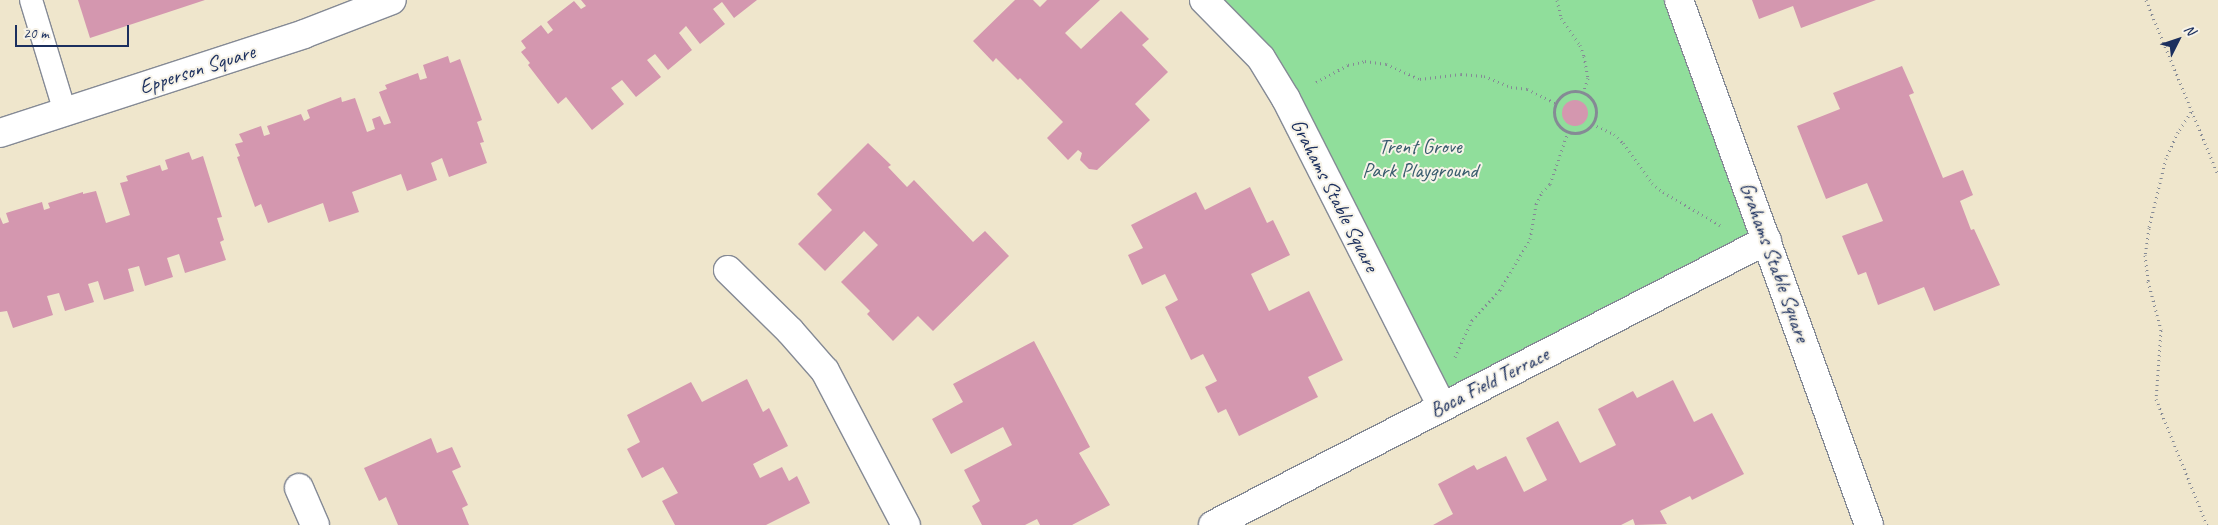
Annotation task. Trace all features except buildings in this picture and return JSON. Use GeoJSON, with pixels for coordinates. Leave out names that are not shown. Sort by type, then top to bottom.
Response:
{"type":"FeatureCollection","features":[{"type":"Feature","properties":{"kind":"street","name":"Epperson Square"},"geometry":{"type":"LineString","coordinates":[[0,133],[304,34],[392,0]]}},
{"type":"Feature","properties":{"kind":"street","name":"Grahams Stable Square"},"geometry":{"type":"LineString","coordinates":[[1204,0],[1260,58],[1286,99],[1442,406]]}},
{"type":"Feature","properties":{"kind":"street","name":"Grahams Stable Square"},"geometry":{"type":"LineString","coordinates":[[1679,0],[1869,525]]}},
{"type":"Feature","properties":{"kind":"street","name":"Boca Field Terrace"},"geometry":{"type":"LineString","coordinates":[[1213,525],[1767,240]]}},
{"type":"Feature","properties":{"kind":"street"},"geometry":{"type":"LineString","coordinates":[[728,270],[790,331],[825,371],[906,525]]}},
{"type":"Feature","properties":{"kind":"street"},"geometry":{"type":"LineString","coordinates":[[299,488],[315,525]]}},
{"type":"Feature","properties":{"kind":"lane"},"geometry":{"type":"LineString","coordinates":[[31,0],[65,112]]}},
{"type":"Feature","properties":{"kind":"path"},"geometry":{"type":"LineString","coordinates":[[1557,0],[1561,18],[1580,45],[1584,56],[1588,78],[1583,93]]}},
{"type":"Feature","properties":{"kind":"path"},"geometry":{"type":"LineString","coordinates":[[2146,0],[2218,175]]}},
{"type":"Feature","properties":{"kind":"path"},"geometry":{"type":"LineString","coordinates":[[1286,99],[1348,65],[1365,61],[1386,64],[1420,79],[1461,74],[1484,76],[1511,87],[1527,89],[1556,103]]}},
{"type":"Feature","properties":{"kind":"path"},"geometry":{"type":"LineString","coordinates":[[1575,91],[1583,93],[1590,98],[1595,106],[1592,124],[1586,130],[1577,133],[1568,132],[1560,127],[1555,120],[1554,111],[1556,103],[1567,93],[1575,91]]}},
{"type":"Feature","properties":{"kind":"path"},"geometry":{"type":"LineString","coordinates":[[2191,112],[2178,132],[2166,158],[2148,228],[2145,255],[2148,281],[2160,330],[2156,399],[2207,525]]}},
{"type":"Feature","properties":{"kind":"path"},"geometry":{"type":"LineString","coordinates":[[1592,124],[1614,134],[1623,143],[1652,183],[1663,192],[1712,222],[1767,240]]}},
{"type":"Feature","properties":{"kind":"path"},"geometry":{"type":"LineString","coordinates":[[1442,406],[1454,359],[1463,336],[1472,320],[1500,290],[1530,239],[1536,204],[1542,192],[1550,184],[1568,132]]}},
{"type":"Feature","properties":{"kind":"green space","name":"Trent Grove Park Playground"},"geometry":{"type":"Polygon","coordinates":[[[1204,0],[1679,0],[1767,240],[1442,407],[1286,99],[1204,0]]]}}]}
